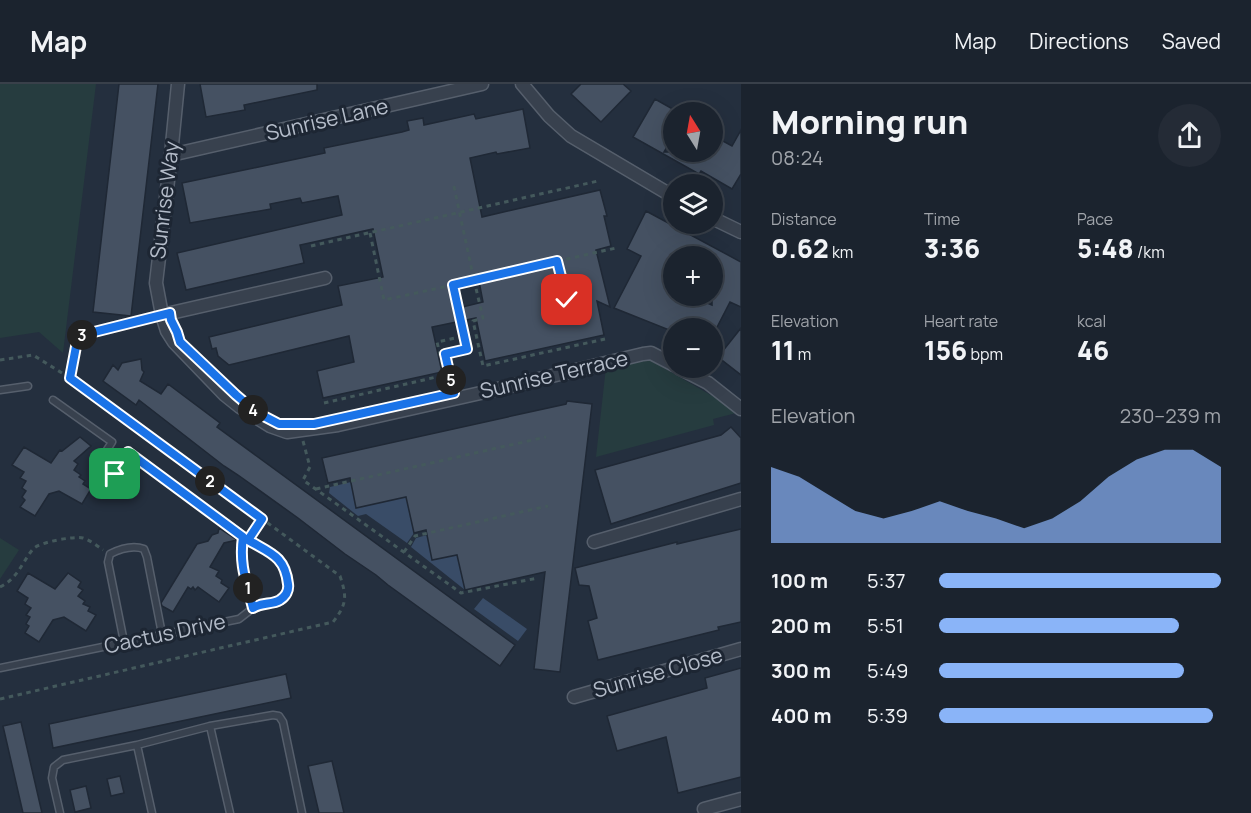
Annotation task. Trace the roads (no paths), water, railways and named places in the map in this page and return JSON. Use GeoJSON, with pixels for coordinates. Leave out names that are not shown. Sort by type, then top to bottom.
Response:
{"type":"FeatureCollection","features":[{"type":"Feature","properties":{"kind":"street","name":"Sunrise Way"},"geometry":{"type":"LineString","coordinates":[[162,315],[156,283],[178,84]]}},
{"type":"Feature","properties":{"kind":"street","name":"Sunrise Lane"},"geometry":{"type":"LineString","coordinates":[[171,155],[482,84]]}},
{"type":"Feature","properties":{"kind":"street"},"geometry":{"type":"LineString","coordinates":[[522,84],[549,116],[571,136],[663,190]]}},
{"type":"Feature","properties":{"kind":"street"},"geometry":{"type":"LineString","coordinates":[[723,223],[741,232]]}},
{"type":"Feature","properties":{"kind":"street"},"geometry":{"type":"LineString","coordinates":[[162,315],[325,278]]}},
{"type":"Feature","properties":{"kind":"street","name":"Sunrise Terrace"},"geometry":{"type":"LineString","coordinates":[[162,315],[167,331],[174,342],[225,395],[270,426],[287,432],[338,425],[643,354],[651,354],[663,360]]}},
{"type":"Feature","properties":{"kind":"street"},"geometry":{"type":"LineString","coordinates":[[698,378],[741,409]]}},
{"type":"Feature","properties":{"kind":"street"},"geometry":{"type":"LineString","coordinates":[[594,542],[741,499]]}},
{"type":"Feature","properties":{"kind":"street","name":"Sunrise Close"},"geometry":{"type":"LineString","coordinates":[[574,697],[741,649]]}},
{"type":"Feature","properties":{"kind":"street"},"geometry":{"type":"LineString","coordinates":[[704,809],[741,800]]}},
{"type":"Feature","properties":{"kind":"lane"},"geometry":{"type":"LineString","coordinates":[[0,390],[28,386]]}},
{"type":"Feature","properties":{"kind":"lane"},"geometry":{"type":"LineString","coordinates":[[53,400],[112,442],[99,466],[104,475],[108,477],[115,474],[128,452],[246,538],[241,552],[242,565],[253,608]]}},
{"type":"Feature","properties":{"kind":"lane","name":"Cactus Drive"},"geometry":{"type":"LineString","coordinates":[[0,668],[239,619],[262,603],[280,600],[289,588],[284,566],[278,558],[246,538]]}},
{"type":"Feature","properties":{"kind":"lane"},"geometry":{"type":"LineString","coordinates":[[124,642],[108,562],[110,554],[136,547],[144,549],[147,556],[162,634]]}},
{"type":"Feature","properties":{"kind":"lane"},"geometry":{"type":"LineString","coordinates":[[60,813],[52,778],[54,767],[63,760],[137,745],[210,726],[273,715],[279,716],[283,722],[302,813]]}},
{"type":"Feature","properties":{"kind":"lane"},"geometry":{"type":"LineString","coordinates":[[210,726],[230,813]]}},
{"type":"Feature","properties":{"kind":"lane"},"geometry":{"type":"LineString","coordinates":[[137,745],[152,813]]}},
{"type":"Feature","properties":{"kind":"water"},"geometry":{"type":"Polygon","coordinates":[[[537,467],[414,533],[407,543],[366,514],[358,516],[329,493],[330,487],[351,482],[356,507],[537,467]]]}},
{"type":"Feature","properties":{"kind":"water"},"geometry":{"type":"Polygon","coordinates":[[[427,535],[433,560],[529,539],[465,590],[411,547],[416,538],[427,535]]]}},
{"type":"Feature","properties":{"kind":"water"},"geometry":{"type":"Polygon","coordinates":[[[483,598],[527,629],[518,641],[474,609],[483,598]]]}}]}
